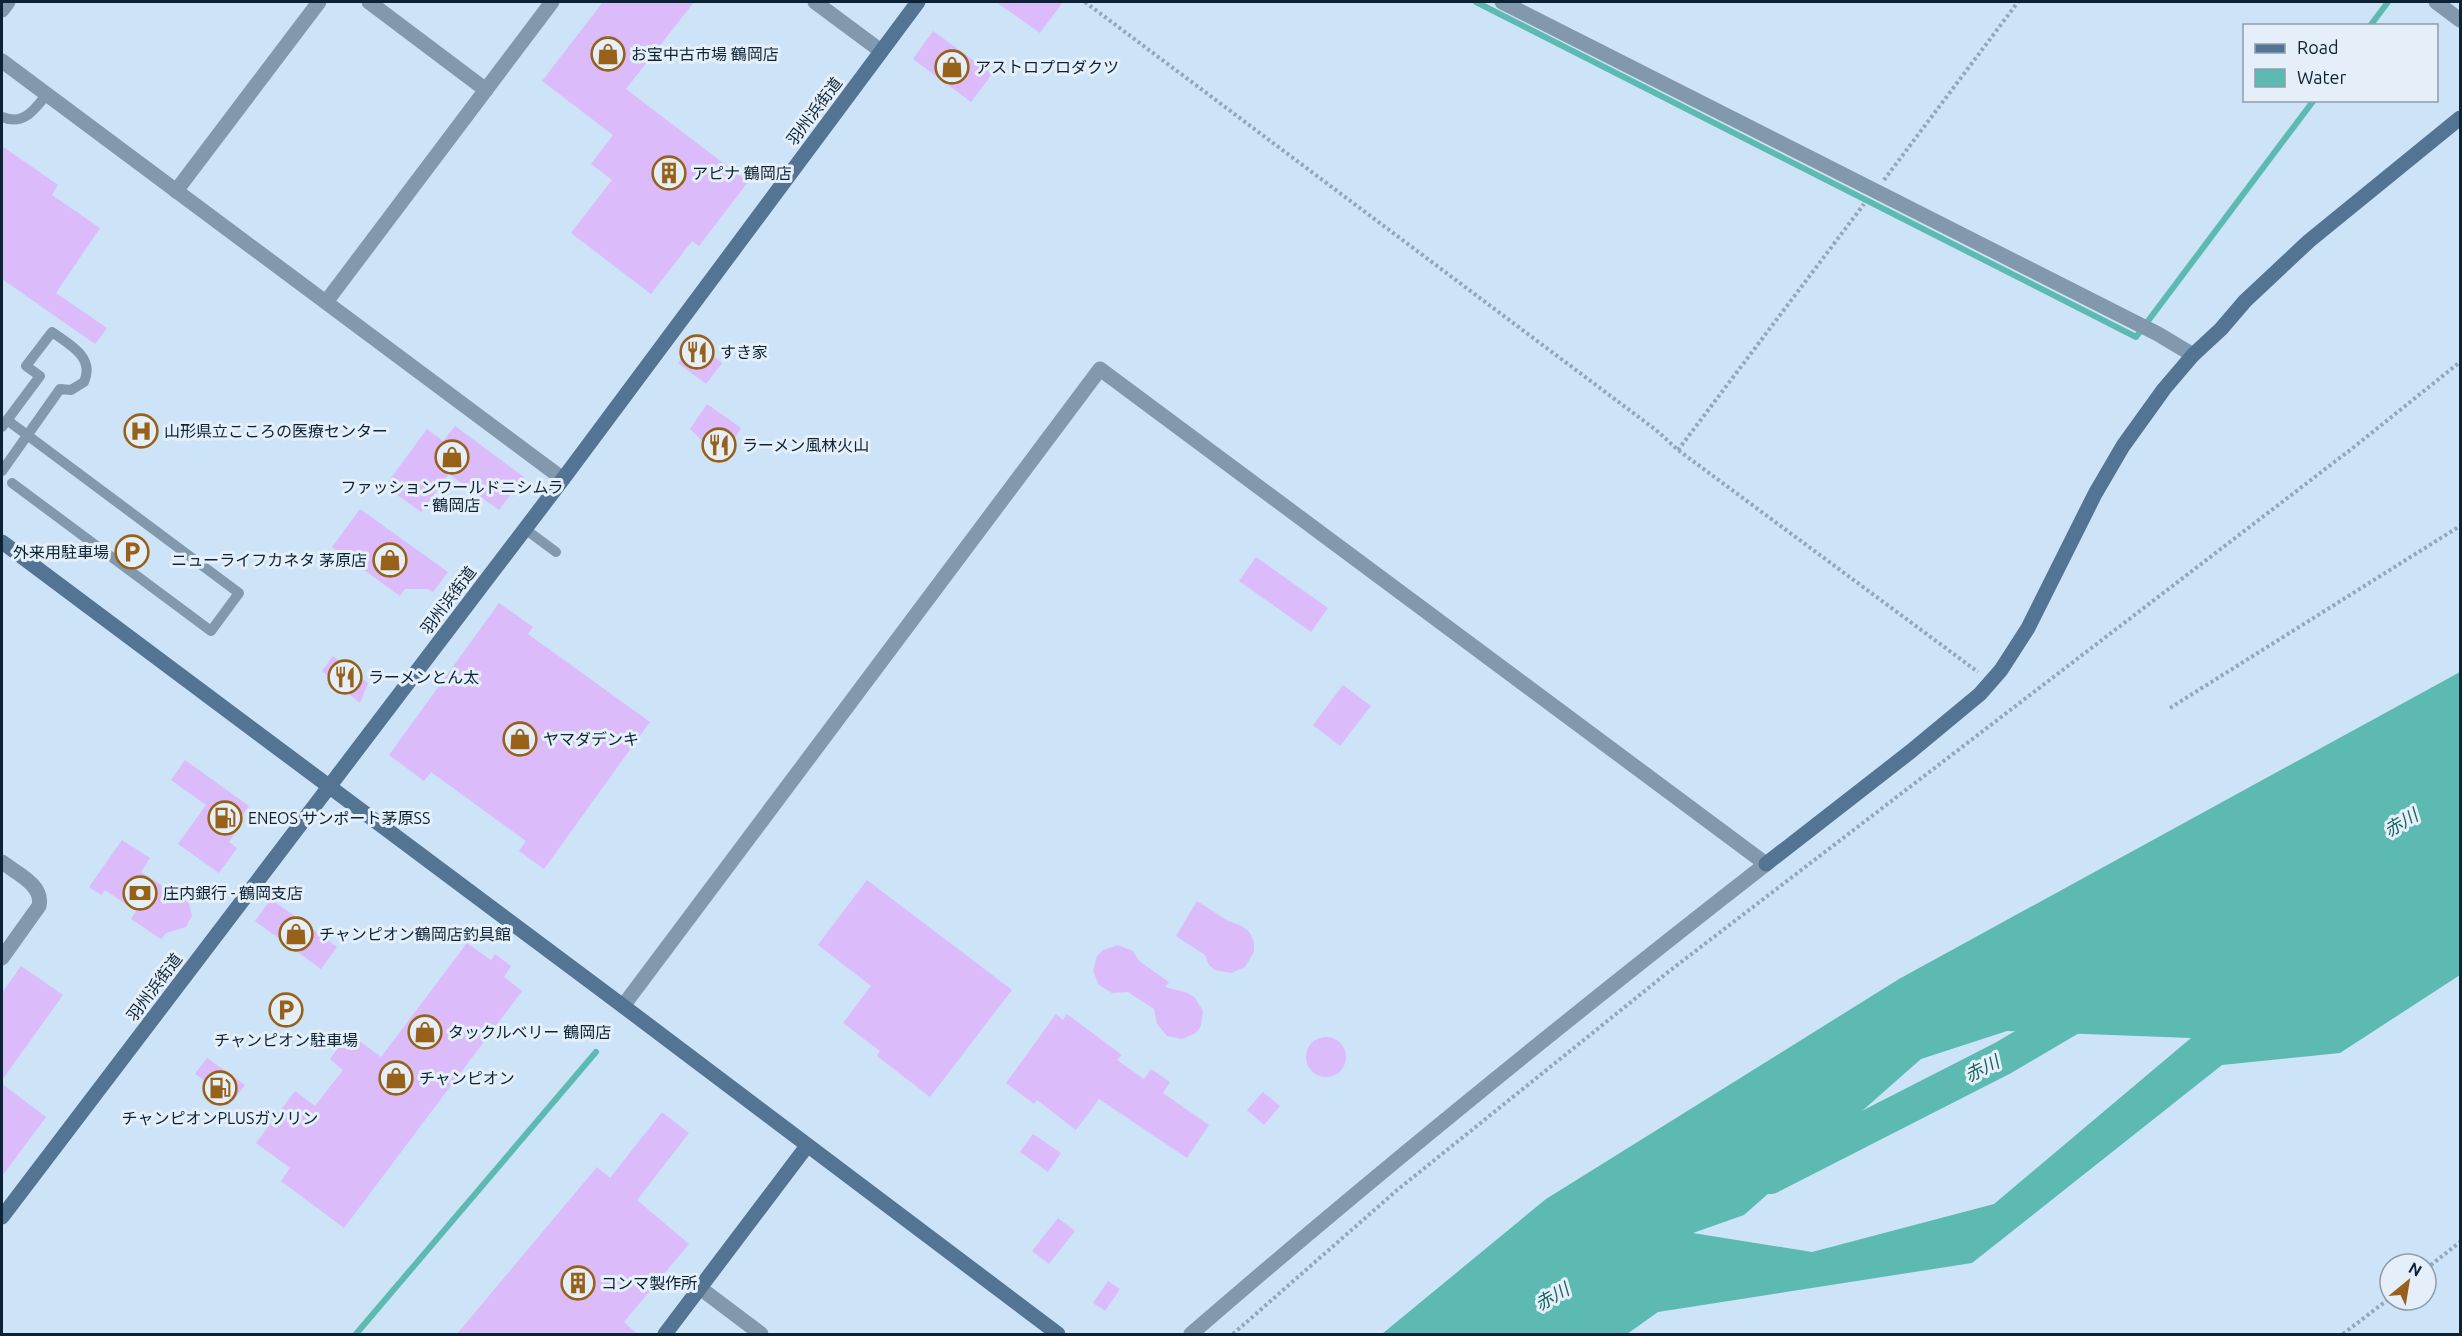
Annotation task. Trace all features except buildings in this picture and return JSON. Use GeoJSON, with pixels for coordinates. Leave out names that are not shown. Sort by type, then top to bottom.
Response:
{"type":"FeatureCollection","features":[{"type":"Feature","properties":{"kind":"street"},"geometry":{"type":"LineString","coordinates":[[2,10],[8,2]]}},
{"type":"Feature","properties":{"kind":"street"},"geometry":{"type":"LineString","coordinates":[[176,191],[319,2]]}},
{"type":"Feature","properties":{"kind":"street"},"geometry":{"type":"LineString","coordinates":[[369,2],[486,90]]}},
{"type":"Feature","properties":{"kind":"street"},"geometry":{"type":"LineString","coordinates":[[326,302],[552,2]]}},
{"type":"Feature","properties":{"kind":"street"},"geometry":{"type":"LineString","coordinates":[[815,2],[881,51]]}},
{"type":"Feature","properties":{"kind":"street","name":"羽州浜街道"},"geometry":{"type":"LineString","coordinates":[[2,1217],[563,479],[918,2]]}},
{"type":"Feature","properties":{"kind":"street"},"geometry":{"type":"LineString","coordinates":[[1502,2],[2157,334],[2193,355]]}},
{"type":"Feature","properties":{"kind":"street"},"geometry":{"type":"LineString","coordinates":[[2436,2],[2460,20]]}},
{"type":"Feature","properties":{"kind":"street"},"geometry":{"type":"LineString","coordinates":[[2,61],[563,479]]}},
{"type":"Feature","properties":{"kind":"street"},"geometry":{"type":"LineString","coordinates":[[1191,1335],[1450,1116],[1602,993],[1967,706],[2001,670],[2028,628],[2079,522],[2123,446],[2164,388],[2193,355],[2309,241],[2460,118]]}},
{"type":"Feature","properties":{"kind":"street"},"geometry":{"type":"LineString","coordinates":[[623,1006],[1100,369],[1766,864]]}},
{"type":"Feature","properties":{"kind":"street"},"geometry":{"type":"LineString","coordinates":[[2,542],[329,785],[1058,1335]]}},
{"type":"Feature","properties":{"kind":"street"},"geometry":{"type":"LineString","coordinates":[[2,862],[35,886],[41,900],[2,958]]}},
{"type":"Feature","properties":{"kind":"street"},"geometry":{"type":"LineString","coordinates":[[665,1335],[807,1146]]}},
{"type":"Feature","properties":{"kind":"street"},"geometry":{"type":"LineString","coordinates":[[700,1288],[761,1335]]}},
{"type":"Feature","properties":{"kind":"lane"},"geometry":{"type":"LineString","coordinates":[[2,117],[14,120],[25,118],[47,94]]}},
{"type":"Feature","properties":{"kind":"lane"},"geometry":{"type":"LineString","coordinates":[[2,471],[27,435],[60,389],[70,390],[78,387],[88,374],[85,358],[52,332],[26,366],[40,376],[4,424],[27,435],[239,593],[211,631],[12,483]]}},
{"type":"Feature","properties":{"kind":"lane"},"geometry":{"type":"LineString","coordinates":[[525,529],[556,552]]}},
{"type":"Feature","properties":{"kind":"path"},"geometry":{"type":"LineString","coordinates":[[1085,2],[1637,416],[1678,450],[1991,681]]}},
{"type":"Feature","properties":{"kind":"path"},"geometry":{"type":"LineString","coordinates":[[1678,450],[2018,2]]}},
{"type":"Feature","properties":{"kind":"path"},"geometry":{"type":"LineString","coordinates":[[1233,1335],[1396,1191],[1672,969],[2354,447],[2460,362]]}},
{"type":"Feature","properties":{"kind":"path"},"geometry":{"type":"LineString","coordinates":[[2170,708],[2460,526]]}},
{"type":"Feature","properties":{"kind":"path"},"geometry":{"type":"LineString","coordinates":[[2438,1259],[2460,1242]]}},
{"type":"Feature","properties":{"kind":"path"},"geometry":{"type":"LineString","coordinates":[[2343,1335],[2378,1307]]}},
{"type":"Feature","properties":{"kind":"water"},"geometry":{"type":"Polygon","coordinates":[[[2460,672],[2460,975],[2340,1053],[2222,1065],[1972,1263],[1658,1312],[1627,1334],[1382,1334],[1546,1199],[1899,979],[2460,672]],[[2007,1031],[1921,1059],[1744,1215],[1693,1233],[1812,1252],[1994,1204],[2191,1038],[2007,1031]]]}},
{"type":"Feature","properties":{"kind":"waterway"},"geometry":{"type":"LineString","coordinates":[[1476,2],[2136,337],[2312,102]]}},
{"type":"Feature","properties":{"kind":"waterway"},"geometry":{"type":"LineString","coordinates":[[2372,24],[2388,2]]}},
{"type":"Feature","properties":{"kind":"waterway","name":"赤川"},"geometry":{"type":"LineString","coordinates":[[1770,1177],[2003,1058],[2088,1008]]}},
{"type":"Feature","properties":{"kind":"waterway"},"geometry":{"type":"LineString","coordinates":[[356,1334],[596,1052]]}},
{"type":"Feature","properties":{"kind":"place","name":"お宝中古市場 鶴岡店"},"geometry":{"type":"Point","coordinates":[608,54]}},
{"type":"Feature","properties":{"kind":"place","name":"アストロプロダクツ"},"geometry":{"type":"Point","coordinates":[952,67]}},
{"type":"Feature","properties":{"kind":"place","name":"アピナ 鶴岡店"},"geometry":{"type":"Point","coordinates":[669,173]}},
{"type":"Feature","properties":{"kind":"place","name":"すき家"},"geometry":{"type":"Point","coordinates":[697,352]}},
{"type":"Feature","properties":{"kind":"place","name":"山形県立こころの医療センター"},"geometry":{"type":"Point","coordinates":[141,431]}},
{"type":"Feature","properties":{"kind":"place","name":"ラーメン風林火山"},"geometry":{"type":"Point","coordinates":[719,445]}},
{"type":"Feature","properties":{"kind":"place","name":"ファッションワールドニシムラ - 鶴岡店"},"geometry":{"type":"Point","coordinates":[452,457]}},
{"type":"Feature","properties":{"kind":"place","name":"外来用駐車場"},"geometry":{"type":"Point","coordinates":[132,552]}},
{"type":"Feature","properties":{"kind":"place","name":"ニューライフカネタ 茅原店"},"geometry":{"type":"Point","coordinates":[390,560]}},
{"type":"Feature","properties":{"kind":"place","name":"ラーメンとん太"},"geometry":{"type":"Point","coordinates":[345,677]}},
{"type":"Feature","properties":{"kind":"place","name":"ヤマダデンキ"},"geometry":{"type":"Point","coordinates":[520,739]}},
{"type":"Feature","properties":{"kind":"place","name":"ENEOS サンポート茅原SS"},"geometry":{"type":"Point","coordinates":[225,818]}},
{"type":"Feature","properties":{"kind":"place","name":"庄内銀行 - 鶴岡支店"},"geometry":{"type":"Point","coordinates":[140,893]}},
{"type":"Feature","properties":{"kind":"place","name":"チャンピオン鶴岡店釣具館"},"geometry":{"type":"Point","coordinates":[296,934]}},
{"type":"Feature","properties":{"kind":"place","name":"チャンピオン駐車場"},"geometry":{"type":"Point","coordinates":[286,1010]}},
{"type":"Feature","properties":{"kind":"place","name":"タックルベリー 鶴岡店"},"geometry":{"type":"Point","coordinates":[425,1032]}},
{"type":"Feature","properties":{"kind":"place","name":"チャンピオン"},"geometry":{"type":"Point","coordinates":[396,1078]}},
{"type":"Feature","properties":{"kind":"place","name":"チャンピオンPLUSガソリン"},"geometry":{"type":"Point","coordinates":[220,1088]}},
{"type":"Feature","properties":{"kind":"place","name":"コンマ製作所"},"geometry":{"type":"Point","coordinates":[578,1283]}}]}
